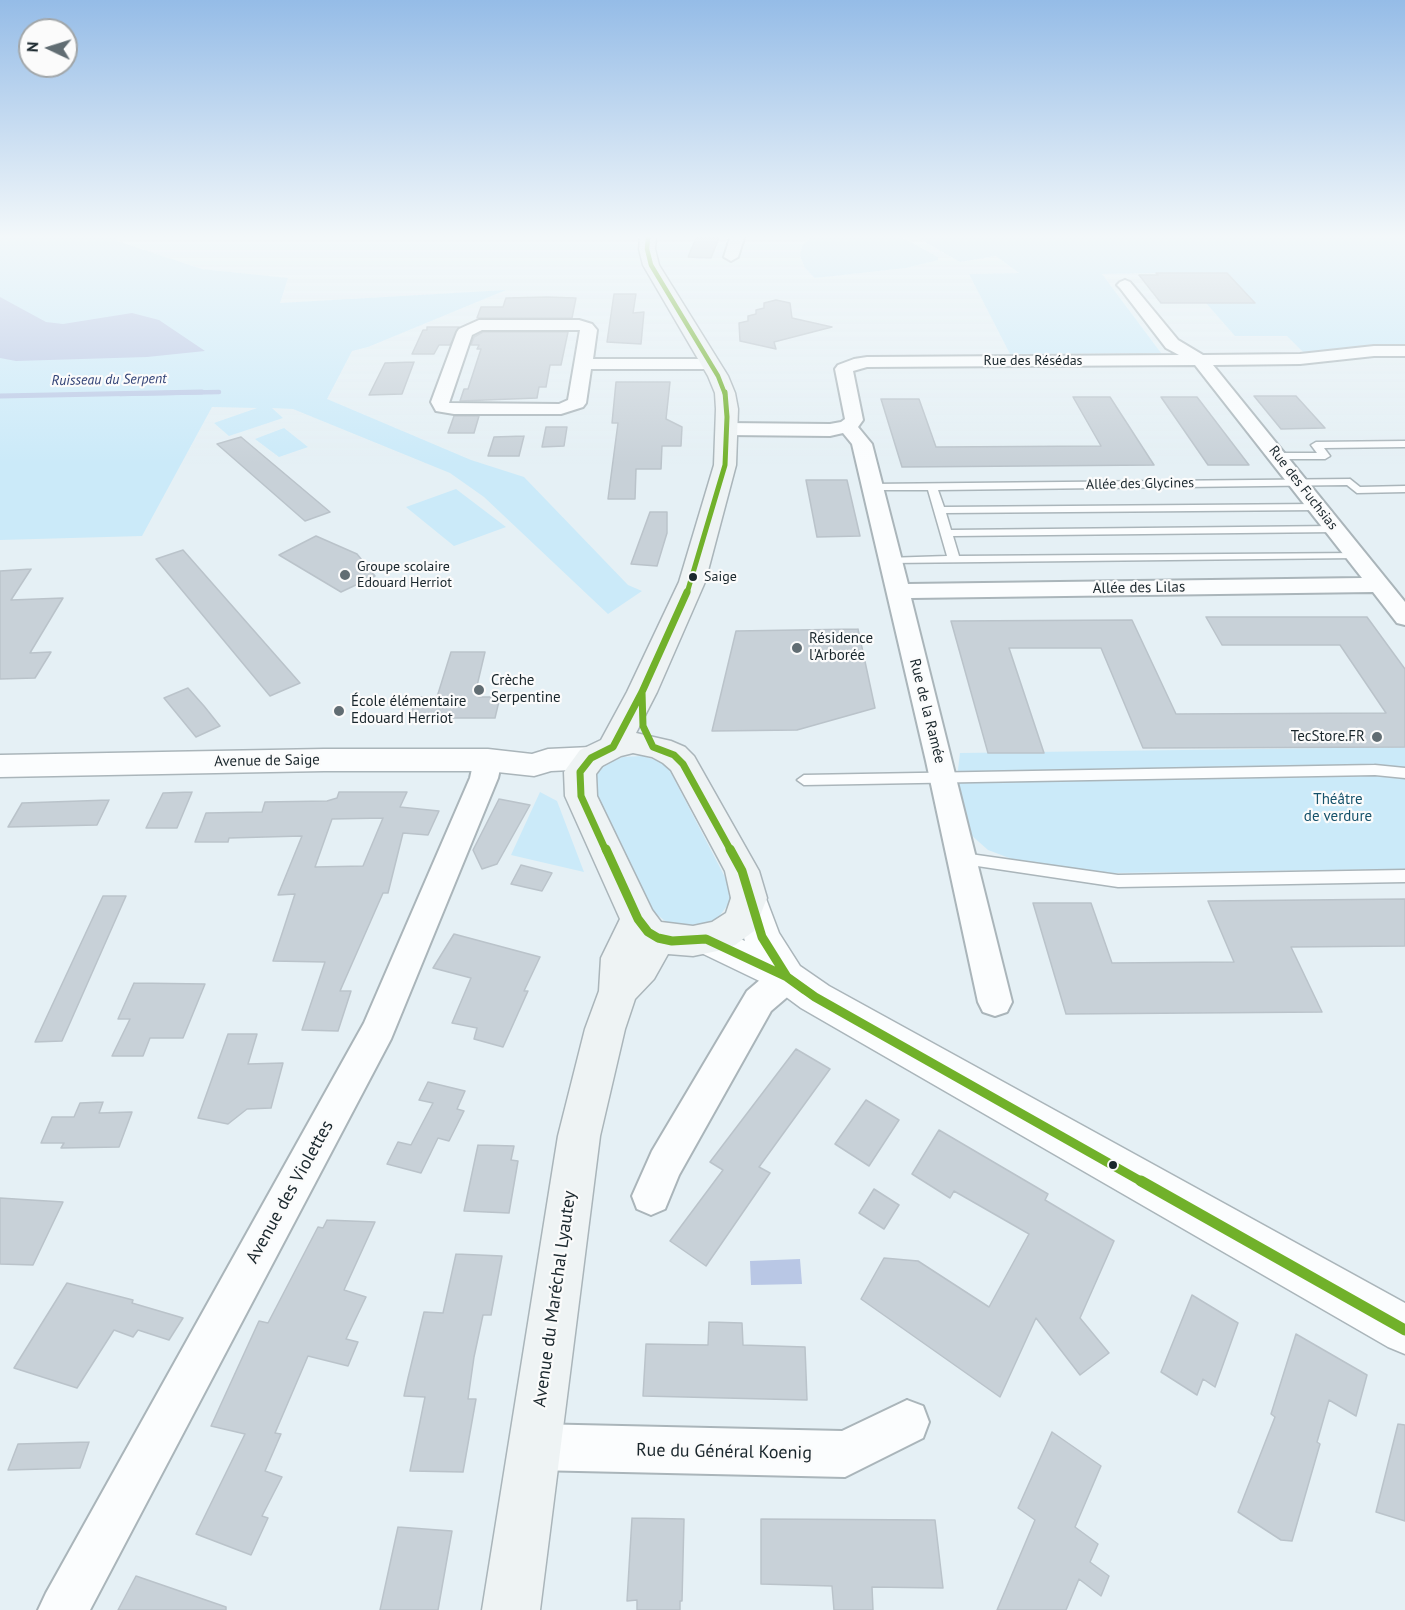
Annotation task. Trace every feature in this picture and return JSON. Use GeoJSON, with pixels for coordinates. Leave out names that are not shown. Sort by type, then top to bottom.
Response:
{"type":"FeatureCollection","features":[{"type":"Feature","properties":{"kind":"main road"},"geometry":{"type":"LineString","coordinates":[[594,763],[633,744],[653,747],[674,755],[683,764],[742,871],[749,898],[741,921],[722,935],[706,939],[672,941],[648,929],[581,796],[594,763],[642,692],[692,582],[733,429],[740,411],[737,402],[714,370],[680,313]]}},
{"type":"Feature","properties":{"kind":"main road"},"geometry":{"type":"LineString","coordinates":[[642,692],[643,726],[653,747]]}},
{"type":"Feature","properties":{"kind":"main road","name":"Avenue du Maréchal Lyautey"},"geometry":{"type":"LineString","coordinates":[[511,1610],[579,1136],[605,1029],[618,991],[641,968],[648,929]]}},
{"type":"Feature","properties":{"kind":"street"},"geometry":{"type":"LineString","coordinates":[[1147,313],[1172,344],[1199,359]]}},
{"type":"Feature","properties":{"kind":"street"},"geometry":{"type":"LineString","coordinates":[[479,325],[579,325],[586,327],[590,330],[585,364],[577,403],[561,409],[454,409],[442,407],[440,402],[465,332],[479,325]]}},
{"type":"Feature","properties":{"kind":"street","name":"Rue des Résédas"},"geometry":{"type":"LineString","coordinates":[[847,427],[854,420],[854,413],[843,374],[844,369],[854,364],[1318,358],[1374,351],[1405,351]]}},
{"type":"Feature","properties":{"kind":"street","name":"Rue des Fuchsias"},"geometry":{"type":"LineString","coordinates":[[1199,359],[1396,602]]}},
{"type":"Feature","properties":{"kind":"street"},"geometry":{"type":"LineString","coordinates":[[585,364],[714,370]]}},
{"type":"Feature","properties":{"kind":"street"},"geometry":{"type":"LineString","coordinates":[[733,429],[830,430],[847,427]]}},
{"type":"Feature","properties":{"kind":"street","name":"Rue de la Ramée"},"geometry":{"type":"LineString","coordinates":[[847,427],[860,439],[963,859],[995,1002]]}},
{"type":"Feature","properties":{"kind":"street","name":"Allée des Lilas"},"geometry":{"type":"LineString","coordinates":[[898,591],[1396,602]]}},
{"type":"Feature","properties":{"kind":"street","name":"Avenue de Saige"},"geometry":{"type":"LineString","coordinates":[[0,765],[488,760],[534,765],[544,774],[594,763]]}},
{"type":"Feature","properties":{"kind":"street","name":"Avenue des Violettes"},"geometry":{"type":"LineString","coordinates":[[63,1610],[379,1029],[484,778],[488,760]]}},
{"type":"Feature","properties":{"kind":"street"},"geometry":{"type":"LineString","coordinates":[[749,898],[762,937],[787,977]]}},
{"type":"Feature","properties":{"kind":"street"},"geometry":{"type":"LineString","coordinates":[[706,939],[787,977],[815,997],[1405,1330]]}},
{"type":"Feature","properties":{"kind":"street"},"geometry":{"type":"LineString","coordinates":[[651,1196],[665,1164],[759,1001],[787,977]]}},
{"type":"Feature","properties":{"kind":"street","name":"Rue du Général Koenig"},"geometry":{"type":"LineString","coordinates":[[534,1447],[845,1454],[907,1422]]}},
{"type":"Feature","properties":{"kind":"lane"},"geometry":{"type":"LineString","coordinates":[[1278,456],[1325,456],[1316,445],[1405,444]]}},
{"type":"Feature","properties":{"kind":"lane","name":"Allée des Glycines"},"geometry":{"type":"LineString","coordinates":[[872,487],[1350,482],[1357,490],[1405,489]]}},
{"type":"Feature","properties":{"kind":"lane"},"geometry":{"type":"LineString","coordinates":[[932,486],[954,559]]}},
{"type":"Feature","properties":{"kind":"lane"},"geometry":{"type":"LineString","coordinates":[[939,510],[1318,507]]}},
{"type":"Feature","properties":{"kind":"lane"},"geometry":{"type":"LineString","coordinates":[[946,533],[1336,529]]}},
{"type":"Feature","properties":{"kind":"lane"},"geometry":{"type":"LineString","coordinates":[[890,560],[1356,555]]}},
{"type":"Feature","properties":{"kind":"lane"},"geometry":{"type":"LineString","coordinates":[[804,780],[1375,770],[1405,773]]}},
{"type":"Feature","properties":{"kind":"lane"},"geometry":{"type":"LineString","coordinates":[[963,859],[1118,881],[1405,876]]}},
{"type":"Feature","properties":{"kind":"green space"},"geometry":{"type":"Polygon","coordinates":[[[0,313],[450,313],[368,347],[352,351],[327,399],[471,460],[524,477],[628,585],[642,591],[608,614],[484,497],[450,473],[293,409],[272,408],[283,418],[229,436],[214,423],[257,408],[212,407],[142,536],[0,540],[0,397],[72,395],[0,396],[0,313]]]}},
{"type":"Feature","properties":{"kind":"green space"},"geometry":{"type":"Polygon","coordinates":[[[989,313],[1131,313],[1161,353],[1010,354],[989,313]]]}},
{"type":"Feature","properties":{"kind":"green space"},"geometry":{"type":"Polygon","coordinates":[[[1215,313],[1405,313],[1405,353],[1305,354],[1287,336],[1235,336],[1215,313]]]}},
{"type":"Feature","properties":{"kind":"green space"},"geometry":{"type":"Polygon","coordinates":[[[284,428],[308,447],[279,457],[255,439],[284,428]]]}},
{"type":"Feature","properties":{"kind":"green space"},"geometry":{"type":"Polygon","coordinates":[[[456,489],[506,527],[454,546],[406,507],[456,489]]]}},
{"type":"Feature","properties":{"kind":"green space","name":"Théâtre de verdure"},"geometry":{"type":"Polygon","coordinates":[[[1405,747],[1405,869],[1112,873],[1020,862],[988,850],[970,834],[957,778],[960,753],[1405,747]]]}},
{"type":"Feature","properties":{"kind":"green space"},"geometry":{"type":"Polygon","coordinates":[[[643,756],[668,767],[728,883],[730,902],[718,918],[707,924],[694,927],[669,924],[651,910],[596,795],[594,779],[604,765],[623,757],[643,756]]]}},
{"type":"Feature","properties":{"kind":"green space"},"geometry":{"type":"Polygon","coordinates":[[[540,792],[557,801],[584,872],[511,855],[540,792]]]}},
{"type":"Feature","properties":{"kind":"shaded area"},"geometry":{"type":"Polygon","coordinates":[[[0,313],[30,313],[46,322],[63,324],[133,313],[159,320],[205,351],[147,357],[16,361],[0,358],[0,313]]]}},
{"type":"Feature","properties":{"kind":"shaded area"},"geometry":{"type":"Polygon","coordinates":[[[800,1259],[802,1284],[751,1285],[750,1261],[800,1259]]]}},
{"type":"Feature","properties":{"kind":"building"},"geometry":{"type":"Polygon","coordinates":[[[479,313],[573,313],[572,318],[477,318],[479,313]]]}},
{"type":"Feature","properties":{"kind":"building"},"geometry":{"type":"Polygon","coordinates":[[[611,313],[644,313],[641,344],[607,342],[611,313]]]}},
{"type":"Feature","properties":{"kind":"building"},"geometry":{"type":"Polygon","coordinates":[[[791,313],[792,318],[832,327],[774,342],[776,349],[740,341],[739,323],[748,321],[748,316],[791,313]]]}},
{"type":"Feature","properties":{"kind":"building"},"geometry":{"type":"Polygon","coordinates":[[[427,327],[459,327],[450,345],[439,345],[434,354],[412,354],[423,330],[427,330],[427,327]]]}},
{"type":"Feature","properties":{"kind":"building"},"geometry":{"type":"Polygon","coordinates":[[[483,332],[568,332],[561,365],[550,365],[546,387],[539,387],[537,398],[460,401],[464,389],[468,389],[481,349],[477,349],[479,345],[471,345],[474,337],[483,332]]]}},
{"type":"Feature","properties":{"kind":"building"},"geometry":{"type":"Polygon","coordinates":[[[414,362],[402,394],[369,395],[385,363],[414,362]]]}},
{"type":"Feature","properties":{"kind":"building"},"geometry":{"type":"Polygon","coordinates":[[[616,382],[670,382],[666,419],[682,427],[681,446],[662,446],[661,469],[636,469],[635,499],[608,499],[618,423],[612,423],[616,382]]]}},
{"type":"Feature","properties":{"kind":"building"},"geometry":{"type":"Polygon","coordinates":[[[1254,396],[1296,396],[1325,428],[1281,429],[1254,396]]]}},
{"type":"Feature","properties":{"kind":"building"},"geometry":{"type":"Polygon","coordinates":[[[1073,397],[1110,397],[1154,465],[902,467],[881,399],[919,399],[936,447],[1101,446],[1073,397]]]}},
{"type":"Feature","properties":{"kind":"building"},"geometry":{"type":"Polygon","coordinates":[[[1161,397],[1197,397],[1249,465],[1208,465],[1161,397]]]}},
{"type":"Feature","properties":{"kind":"building"},"geometry":{"type":"Polygon","coordinates":[[[454,416],[479,416],[474,433],[448,433],[454,416]]]}},
{"type":"Feature","properties":{"kind":"building"},"geometry":{"type":"Polygon","coordinates":[[[546,427],[567,427],[564,446],[542,447],[546,427]]]}},
{"type":"Feature","properties":{"kind":"building"},"geometry":{"type":"Polygon","coordinates":[[[524,436],[519,456],[488,456],[494,437],[524,436]]]}},
{"type":"Feature","properties":{"kind":"building"},"geometry":{"type":"Polygon","coordinates":[[[241,437],[330,512],[305,521],[217,444],[241,437]]]}},
{"type":"Feature","properties":{"kind":"building"},"geometry":{"type":"Polygon","coordinates":[[[806,480],[847,480],[860,536],[817,537],[806,480]]]}},
{"type":"Feature","properties":{"kind":"building"},"geometry":{"type":"Polygon","coordinates":[[[650,512],[667,512],[667,533],[657,566],[631,564],[650,512]]]}},
{"type":"Feature","properties":{"kind":"building"},"geometry":{"type":"Polygon","coordinates":[[[316,536],[357,554],[375,576],[341,592],[279,555],[316,536]]]}},
{"type":"Feature","properties":{"kind":"building"},"geometry":{"type":"Polygon","coordinates":[[[183,550],[300,683],[270,696],[156,559],[183,550]]]}},
{"type":"Feature","properties":{"kind":"building"},"geometry":{"type":"Polygon","coordinates":[[[31,569],[11,600],[63,598],[30,653],[51,652],[35,678],[0,679],[0,571],[31,569]]]}},
{"type":"Feature","properties":{"kind":"building"},"geometry":{"type":"Polygon","coordinates":[[[1206,617],[1367,617],[1405,669],[1405,747],[1143,748],[1101,648],[1009,648],[1044,753],[988,753],[951,621],[1132,620],[1176,714],[1386,713],[1340,645],[1222,645],[1206,617]]]}},
{"type":"Feature","properties":{"kind":"building"},"geometry":{"type":"Polygon","coordinates":[[[858,629],[875,708],[797,730],[712,731],[736,631],[858,629]]]}},
{"type":"Feature","properties":{"kind":"building"},"geometry":{"type":"Polygon","coordinates":[[[451,652],[485,652],[476,690],[481,690],[479,697],[500,697],[495,718],[410,718],[416,697],[437,697],[451,652]]]}},
{"type":"Feature","properties":{"kind":"building"},"geometry":{"type":"Polygon","coordinates":[[[188,688],[220,726],[196,737],[164,698],[188,688]]]}},
{"type":"Feature","properties":{"kind":"building"},"geometry":{"type":"Polygon","coordinates":[[[192,792],[177,828],[146,828],[163,793],[192,792]]]}},
{"type":"Feature","properties":{"kind":"building"},"geometry":{"type":"Polygon","coordinates":[[[339,792],[407,792],[400,807],[439,811],[428,835],[403,833],[388,893],[383,893],[340,991],[351,991],[338,1031],[302,1030],[325,962],[273,961],[295,894],[278,895],[302,836],[229,838],[228,842],[195,842],[206,813],[262,812],[265,802],[327,801],[337,798],[339,792]],[[383,818],[332,819],[315,867],[363,866],[383,818]]]}},
{"type":"Feature","properties":{"kind":"building"},"geometry":{"type":"Polygon","coordinates":[[[499,799],[530,805],[497,864],[482,869],[473,850],[499,799]]]}},
{"type":"Feature","properties":{"kind":"building"},"geometry":{"type":"Polygon","coordinates":[[[109,800],[97,825],[8,827],[22,803],[109,800]]]}},
{"type":"Feature","properties":{"kind":"building"},"geometry":{"type":"Polygon","coordinates":[[[521,865],[552,873],[542,891],[511,884],[521,865]]]}},
{"type":"Feature","properties":{"kind":"building"},"geometry":{"type":"Polygon","coordinates":[[[103,896],[126,896],[62,1041],[35,1042],[103,896]]]}},
{"type":"Feature","properties":{"kind":"building"},"geometry":{"type":"Polygon","coordinates":[[[1405,899],[1405,946],[1291,947],[1322,1012],[1066,1014],[1033,903],[1091,903],[1112,963],[1234,962],[1208,901],[1405,899]]]}},
{"type":"Feature","properties":{"kind":"building"},"geometry":{"type":"Polygon","coordinates":[[[454,934],[540,957],[524,991],[528,991],[503,1047],[474,1039],[477,1028],[452,1023],[471,978],[433,968],[454,934]]]}},
{"type":"Feature","properties":{"kind":"building"},"geometry":{"type":"Polygon","coordinates":[[[134,983],[205,984],[183,1038],[150,1038],[143,1056],[112,1056],[130,1019],[118,1019],[134,983]]]}},
{"type":"Feature","properties":{"kind":"building"},"geometry":{"type":"Polygon","coordinates":[[[228,1034],[257,1034],[248,1064],[283,1063],[271,1108],[247,1109],[228,1124],[198,1118],[228,1034]]]}},
{"type":"Feature","properties":{"kind":"building"},"geometry":{"type":"Polygon","coordinates":[[[796,1049],[830,1069],[759,1167],[770,1173],[706,1266],[670,1241],[723,1170],[710,1162],[796,1049]]]}},
{"type":"Feature","properties":{"kind":"building"},"geometry":{"type":"Polygon","coordinates":[[[428,1082],[465,1091],[457,1109],[464,1111],[449,1141],[438,1138],[421,1173],[387,1164],[398,1142],[411,1145],[433,1103],[419,1100],[428,1082]]]}},
{"type":"Feature","properties":{"kind":"building"},"geometry":{"type":"Polygon","coordinates":[[[866,1100],[899,1120],[869,1166],[835,1144],[866,1100]]]}},
{"type":"Feature","properties":{"kind":"building"},"geometry":{"type":"Polygon","coordinates":[[[103,1102],[99,1113],[132,1112],[119,1147],[61,1148],[64,1143],[41,1143],[52,1117],[74,1117],[80,1103],[103,1102]]]}},
{"type":"Feature","properties":{"kind":"building"},"geometry":{"type":"Polygon","coordinates":[[[939,1130],[1048,1194],[1045,1200],[1114,1241],[1080,1318],[1109,1353],[1080,1375],[1036,1318],[1000,1397],[861,1299],[884,1258],[918,1261],[989,1307],[1029,1234],[954,1191],[950,1198],[912,1174],[939,1130]]]}},
{"type":"Feature","properties":{"kind":"building"},"geometry":{"type":"Polygon","coordinates":[[[478,1145],[514,1146],[511,1160],[518,1161],[509,1213],[464,1211],[478,1145]]]}},
{"type":"Feature","properties":{"kind":"building"},"geometry":{"type":"Polygon","coordinates":[[[874,1189],[899,1205],[884,1229],[859,1213],[874,1189]]]}},
{"type":"Feature","properties":{"kind":"building"},"geometry":{"type":"Polygon","coordinates":[[[0,1198],[63,1202],[33,1265],[0,1264],[0,1198]]]}},
{"type":"Feature","properties":{"kind":"building"},"geometry":{"type":"Polygon","coordinates":[[[327,1220],[375,1222],[344,1290],[366,1297],[346,1339],[358,1342],[348,1366],[308,1356],[275,1433],[281,1434],[265,1471],[282,1477],[262,1516],[268,1518],[251,1555],[196,1534],[245,1434],[211,1426],[259,1321],[268,1323],[318,1227],[323,1228],[327,1220]]]}},
{"type":"Feature","properties":{"kind":"building"},"geometry":{"type":"Polygon","coordinates":[[[456,1254],[502,1256],[491,1315],[483,1315],[474,1357],[468,1399],[476,1399],[463,1472],[410,1471],[425,1397],[404,1396],[424,1312],[443,1313],[456,1254]]]}},
{"type":"Feature","properties":{"kind":"building"},"geometry":{"type":"Polygon","coordinates":[[[67,1283],[133,1300],[132,1303],[183,1318],[169,1340],[138,1330],[133,1337],[114,1330],[77,1388],[14,1368],[67,1283]]]}},
{"type":"Feature","properties":{"kind":"building"},"geometry":{"type":"Polygon","coordinates":[[[1192,1295],[1238,1323],[1215,1387],[1203,1379],[1197,1395],[1161,1372],[1192,1295]]]}},
{"type":"Feature","properties":{"kind":"building"},"geometry":{"type":"Polygon","coordinates":[[[709,1322],[742,1323],[743,1345],[805,1347],[807,1400],[643,1396],[646,1344],[708,1345],[709,1322]]]}},
{"type":"Feature","properties":{"kind":"building"},"geometry":{"type":"Polygon","coordinates":[[[1296,1334],[1367,1375],[1356,1416],[1329,1400],[1317,1442],[1320,1444],[1292,1541],[1281,1540],[1238,1512],[1275,1417],[1271,1414],[1296,1334]]]}},
{"type":"Feature","properties":{"kind":"building"},"geometry":{"type":"Polygon","coordinates":[[[1398,1424],[1405,1425],[1405,1521],[1376,1512],[1398,1424]]]}},
{"type":"Feature","properties":{"kind":"building"},"geometry":{"type":"Polygon","coordinates":[[[1052,1432],[1101,1466],[1075,1527],[1098,1544],[1090,1562],[1109,1576],[1101,1596],[1079,1579],[1066,1610],[997,1610],[1035,1520],[1018,1508],[1052,1432]]]}},
{"type":"Feature","properties":{"kind":"building"},"geometry":{"type":"Polygon","coordinates":[[[89,1442],[80,1468],[8,1470],[18,1444],[89,1442]]]}},
{"type":"Feature","properties":{"kind":"building"},"geometry":{"type":"Polygon","coordinates":[[[632,1518],[684,1519],[680,1610],[637,1610],[637,1600],[627,1601],[632,1518]]]}},
{"type":"Feature","properties":{"kind":"building"},"geometry":{"type":"Polygon","coordinates":[[[761,1519],[935,1520],[943,1588],[872,1587],[873,1610],[834,1610],[832,1586],[761,1584],[761,1519]]]}},
{"type":"Feature","properties":{"kind":"building"},"geometry":{"type":"Polygon","coordinates":[[[398,1527],[452,1531],[438,1610],[380,1610],[398,1527]]]}},
{"type":"Feature","properties":{"kind":"building"},"geometry":{"type":"Polygon","coordinates":[[[136,1576],[226,1607],[226,1610],[118,1610],[136,1576]]]}},
{"type":"Feature","properties":{"kind":"waterway","name":"Ruisseau du Serpent"},"geometry":{"type":"LineString","coordinates":[[0,396],[202,392]]}},
{"type":"Feature","properties":{"kind":"waterway","name":"Ruisseau du Serpent"},"geometry":{"type":"LineString","coordinates":[[120,394],[219,392]]}},
{"type":"Feature","properties":{"kind":"transit line"},"geometry":{"type":"LineString","coordinates":[[680,313],[718,376],[725,393],[727,417],[725,465],[692,582],[642,692],[613,747],[591,758],[580,772],[581,796],[638,919],[648,932],[658,938],[672,941],[706,939],[787,977],[815,997],[1405,1330]]}},
{"type":"Feature","properties":{"kind":"transit line"},"geometry":{"type":"LineString","coordinates":[[655,663],[642,692],[643,726],[653,747],[674,755],[683,764],[742,871],[762,937],[787,977],[805,990]]}},
{"type":"Feature","properties":{"kind":"place","name":"Groupe scolaire Edouard Herriot"},"geometry":{"type":"Point","coordinates":[345,575]}},
{"type":"Feature","properties":{"kind":"place","name":"Saige"},"geometry":{"type":"Point","coordinates":[693,577]}},
{"type":"Feature","properties":{"kind":"place","name":"Résidence l'Arborée"},"geometry":{"type":"Point","coordinates":[797,648]}},
{"type":"Feature","properties":{"kind":"place","name":"Crèche Serpentine"},"geometry":{"type":"Point","coordinates":[479,690]}},
{"type":"Feature","properties":{"kind":"place","name":"École élémentaire Edouard Herriot"},"geometry":{"type":"Point","coordinates":[339,711]}},
{"type":"Feature","properties":{"kind":"place","name":"TecStore.FR"},"geometry":{"type":"Point","coordinates":[1377,737]}}]}
